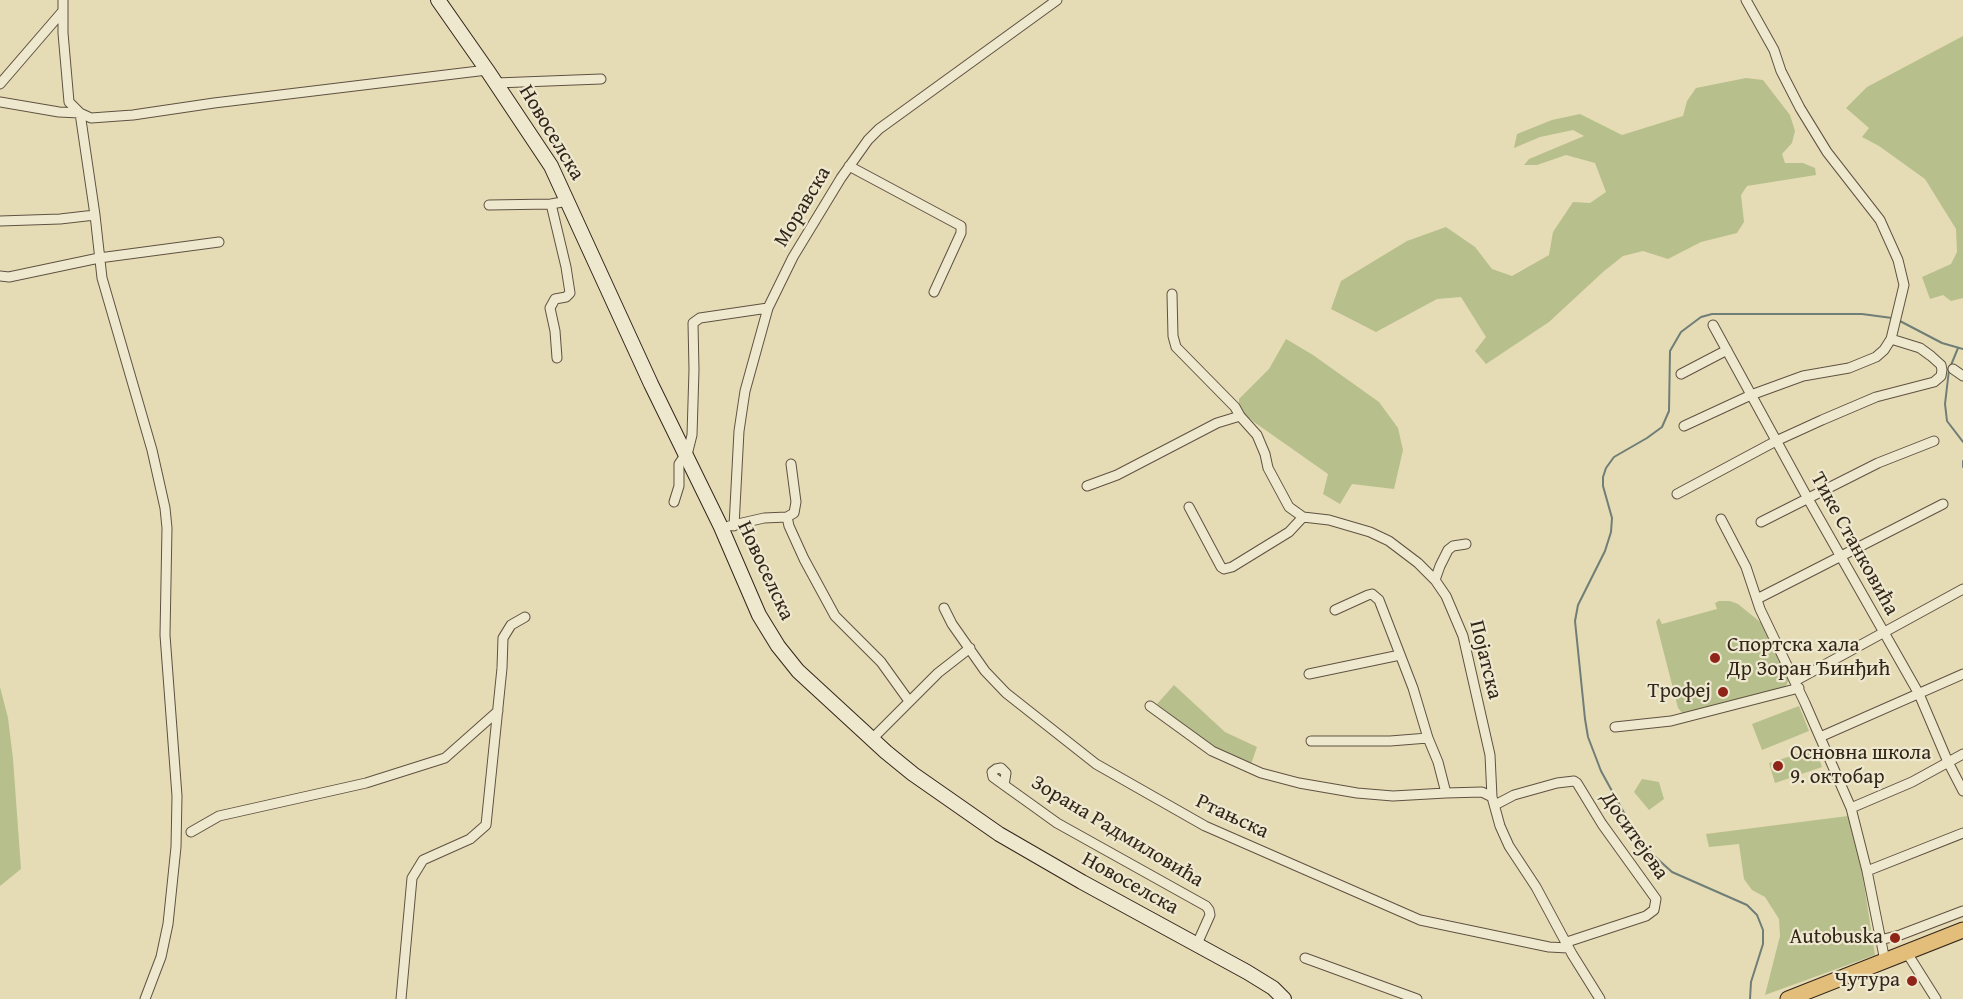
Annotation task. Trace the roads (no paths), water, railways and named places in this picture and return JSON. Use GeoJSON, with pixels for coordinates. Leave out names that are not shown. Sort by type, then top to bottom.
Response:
{"type":"FeatureCollection","features":[{"type":"Feature","properties":{"kind":"main road"},"geometry":{"type":"LineString","coordinates":[[1788,999],[1963,930]]}},
{"type":"Feature","properties":{"kind":"street"},"geometry":{"type":"LineString","coordinates":[[63,0],[69,102],[80,113],[91,118],[133,115],[487,70]]}},
{"type":"Feature","properties":{"kind":"street","name":"Новоселска"},"geometry":{"type":"LineString","coordinates":[[438,0],[551,166],[686,456],[728,526],[759,615],[778,646],[806,679],[913,774],[999,834],[1197,944],[1273,988],[1284,999]]}},
{"type":"Feature","properties":{"kind":"street","name":"Моравска"},"geometry":{"type":"LineString","coordinates":[[728,526],[745,391],[768,308],[793,257],[849,166],[879,129],[1057,0]]}},
{"type":"Feature","properties":{"kind":"street"},"geometry":{"type":"LineString","coordinates":[[1684,426],[1752,395],[1809,375],[1849,368],[1866,362],[1884,350],[1891,339],[1903,279],[1898,260],[1880,220],[1827,152],[1800,108],[1781,71],[1774,50],[1746,0]]}},
{"type":"Feature","properties":{"kind":"street"},"geometry":{"type":"LineString","coordinates":[[0,84],[62,12]]}},
{"type":"Feature","properties":{"kind":"street"},"geometry":{"type":"LineString","coordinates":[[496,83],[601,79]]}},
{"type":"Feature","properties":{"kind":"street"},"geometry":{"type":"LineString","coordinates":[[0,102],[59,112],[80,113]]}},
{"type":"Feature","properties":{"kind":"street"},"geometry":{"type":"LineString","coordinates":[[80,113],[102,278],[149,440],[165,508],[167,528],[165,635],[177,796],[177,847],[168,924],[161,957],[145,999]]}},
{"type":"Feature","properties":{"kind":"street"},"geometry":{"type":"LineString","coordinates":[[849,166],[961,226],[961,233],[934,292]]}},
{"type":"Feature","properties":{"kind":"street"},"geometry":{"type":"LineString","coordinates":[[489,205],[551,204],[568,201]]}},
{"type":"Feature","properties":{"kind":"street"},"geometry":{"type":"LineString","coordinates":[[551,204],[570,292],[567,297],[555,299],[550,308],[555,331],[556,358]]}},
{"type":"Feature","properties":{"kind":"street"},"geometry":{"type":"LineString","coordinates":[[1,220],[60,219],[95,215]]}},
{"type":"Feature","properties":{"kind":"street"},"geometry":{"type":"LineString","coordinates":[[0,276],[9,277],[99,258],[219,242]]}},
{"type":"Feature","properties":{"kind":"street"},"geometry":{"type":"LineString","coordinates":[[1172,294],[1173,336],[1176,347],[1235,407],[1257,435],[1268,468],[1281,496],[1288,507],[1303,517],[1289,532],[1232,567],[1224,569],[1189,507]]}},
{"type":"Feature","properties":{"kind":"street"},"geometry":{"type":"LineString","coordinates":[[674,502],[679,486],[680,464],[686,456],[692,435],[693,323],[700,318],[768,308]]}},
{"type":"Feature","properties":{"kind":"street","name":"Тике Станковића"},"geometry":{"type":"LineString","coordinates":[[1713,325],[1919,694],[1963,791]]}},
{"type":"Feature","properties":{"kind":"street"},"geometry":{"type":"LineString","coordinates":[[1891,339],[1920,348],[1936,359],[1945,370],[1963,376]]}},
{"type":"Feature","properties":{"kind":"street"},"geometry":{"type":"LineString","coordinates":[[1681,375],[1727,350]]}},
{"type":"Feature","properties":{"kind":"street"},"geometry":{"type":"LineString","coordinates":[[1677,494],[1776,441],[1876,397],[1934,382],[1945,370]]}},
{"type":"Feature","properties":{"kind":"street"},"geometry":{"type":"LineString","coordinates":[[1087,486],[1126,471],[1217,423],[1240,416]]}},
{"type":"Feature","properties":{"kind":"street"},"geometry":{"type":"LineString","coordinates":[[1761,522],[1807,497],[1886,460],[1934,441]]}},
{"type":"Feature","properties":{"kind":"street"},"geometry":{"type":"LineString","coordinates":[[728,526],[764,518],[787,517],[796,509],[791,464]]}},
{"type":"Feature","properties":{"kind":"street"},"geometry":{"type":"LineString","coordinates":[[1757,599],[1943,504]]}},
{"type":"Feature","properties":{"kind":"street"},"geometry":{"type":"LineString","coordinates":[[787,517],[804,559],[835,616],[881,662],[909,701]]}},
{"type":"Feature","properties":{"kind":"street","name":"Појатска"},"geometry":{"type":"LineString","coordinates":[[1303,517],[1329,520],[1370,532],[1401,549],[1436,580],[1446,596],[1463,636],[1490,755],[1493,801],[1500,826],[1509,846],[1536,887],[1600,999]]}},
{"type":"Feature","properties":{"kind":"street"},"geometry":{"type":"LineString","coordinates":[[1721,519],[1746,567],[1760,609],[1797,685],[1851,808],[1867,871],[1885,961]]}},
{"type":"Feature","properties":{"kind":"street"},"geometry":{"type":"LineString","coordinates":[[1436,580],[1448,550],[1466,544]]}},
{"type":"Feature","properties":{"kind":"street"},"geometry":{"type":"LineString","coordinates":[[1615,727],[1671,721],[1797,685],[1883,632],[1963,589]]}},
{"type":"Feature","properties":{"kind":"street"},"geometry":{"type":"LineString","coordinates":[[1335,610],[1368,595],[1376,596],[1413,688],[1446,793]]}},
{"type":"Feature","properties":{"kind":"street","name":"Ртањска"},"geometry":{"type":"LineString","coordinates":[[944,608],[952,624],[985,671],[1006,693],[1063,740],[1105,770],[1205,826],[1420,920],[1549,947],[1568,945]]}},
{"type":"Feature","properties":{"kind":"street"},"geometry":{"type":"LineString","coordinates":[[401,999],[412,878],[423,860],[470,839],[486,825],[503,638],[511,625],[525,617]]}},
{"type":"Feature","properties":{"kind":"street"},"geometry":{"type":"LineString","coordinates":[[872,739],[952,660],[970,648]]}},
{"type":"Feature","properties":{"kind":"street"},"geometry":{"type":"LineString","coordinates":[[1309,674],[1400,655]]}},
{"type":"Feature","properties":{"kind":"street"},"geometry":{"type":"LineString","coordinates":[[1820,737],[1963,674]]}},
{"type":"Feature","properties":{"kind":"street"},"geometry":{"type":"LineString","coordinates":[[1150,706],[1212,751],[1280,778],[1299,783],[1394,796],[1482,792],[1493,801]]}},
{"type":"Feature","properties":{"kind":"street"},"geometry":{"type":"LineString","coordinates":[[191,832],[219,816],[366,783],[445,758],[498,711]]}},
{"type":"Feature","properties":{"kind":"street"},"geometry":{"type":"LineString","coordinates":[[1311,741],[1390,741],[1428,738]]}},
{"type":"Feature","properties":{"kind":"street"},"geometry":{"type":"LineString","coordinates":[[1851,808],[1912,782],[1963,754]]}},
{"type":"Feature","properties":{"kind":"street","name":"Доситејева"},"geometry":{"type":"LineString","coordinates":[[1493,801],[1557,783],[1570,781],[1577,783],[1602,824],[1653,894],[1656,903],[1654,910],[1646,916],[1568,945]]}},
{"type":"Feature","properties":{"kind":"street","name":"Зорана Радмиловића"},"geometry":{"type":"LineString","coordinates":[[1004,785],[1057,823],[1206,906],[1210,915],[1197,944]]}},
{"type":"Feature","properties":{"kind":"street"},"geometry":{"type":"LineString","coordinates":[[1867,871],[1963,832]]}},
{"type":"Feature","properties":{"kind":"street"},"geometry":{"type":"LineString","coordinates":[[1880,940],[1900,935],[1963,911]]}},
{"type":"Feature","properties":{"kind":"street"},"geometry":{"type":"LineString","coordinates":[[1907,953],[1936,999]]}},
{"type":"Feature","properties":{"kind":"street"},"geometry":{"type":"LineString","coordinates":[[1305,958],[1417,999]]}},
{"type":"Feature","properties":{"kind":"waterway"},"geometry":{"type":"LineString","coordinates":[[1750,999],[1751,982],[1763,944],[1763,930],[1757,915],[1747,905],[1672,872],[1652,854],[1634,831],[1601,771],[1588,737],[1575,621],[1578,605],[1605,551],[1611,532],[1612,518],[1603,486],[1603,477],[1614,457],[1662,427],[1669,411],[1670,351],[1681,332],[1701,317],[1712,314],[1862,314],[1892,318]]}},
{"type":"Feature","properties":{"kind":"waterway"},"geometry":{"type":"LineString","coordinates":[[1898,320],[1942,343],[1963,349]]}},
{"type":"Feature","properties":{"kind":"waterway"},"geometry":{"type":"LineString","coordinates":[[1958,348],[1949,370],[1945,404],[1947,421],[1963,442]]}},
{"type":"Feature","properties":{"kind":"waterway"},"geometry":{"type":"LineString","coordinates":[[1963,461],[1963,467]]}},
{"type":"Feature","properties":{"kind":"place","name":"Спортска хала Др Зоран Ђинђић"},"geometry":{"type":"Point","coordinates":[1715,658]}},
{"type":"Feature","properties":{"kind":"place","name":"Трофеј"},"geometry":{"type":"Point","coordinates":[1723,692]}},
{"type":"Feature","properties":{"kind":"place","name":"Основна школа 9. октобар"},"geometry":{"type":"Point","coordinates":[1778,766]}},
{"type":"Feature","properties":{"kind":"place","name":"Autobuska"},"geometry":{"type":"Point","coordinates":[1895,938]}},
{"type":"Feature","properties":{"kind":"place","name":"Чутура"},"geometry":{"type":"Point","coordinates":[1912,981]}}]}
